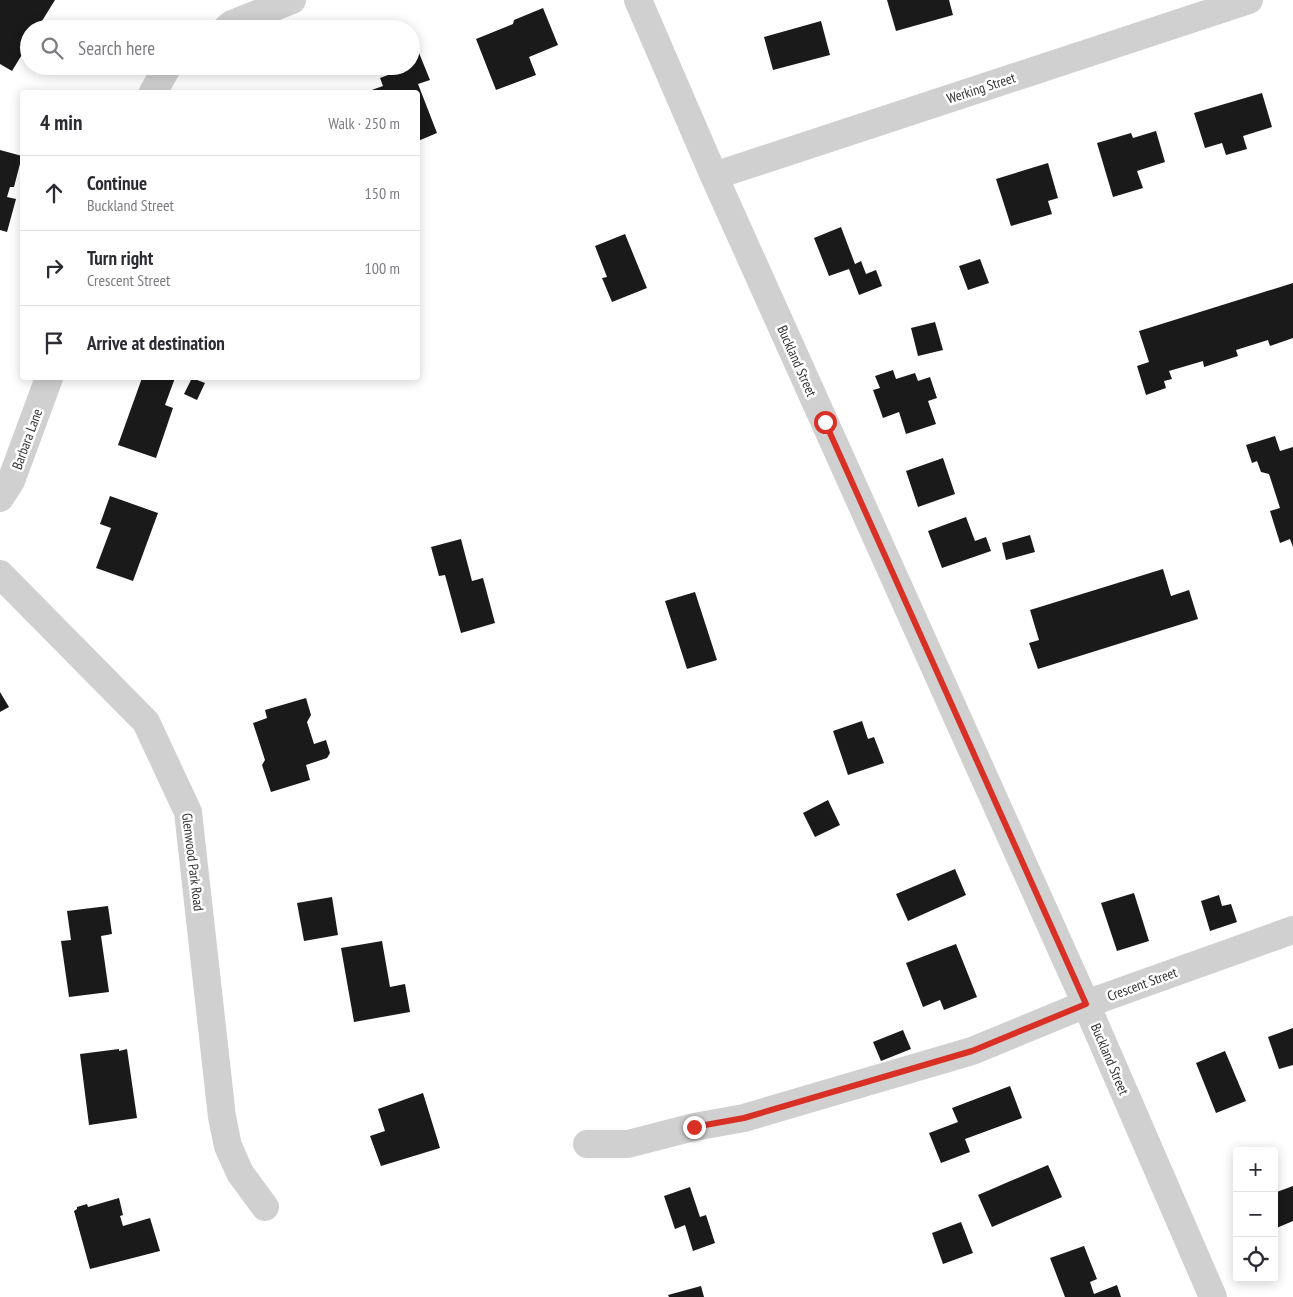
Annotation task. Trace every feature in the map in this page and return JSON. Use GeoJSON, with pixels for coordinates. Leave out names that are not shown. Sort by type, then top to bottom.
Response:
{"type":"FeatureCollection","features":[{"type":"Feature","properties":{"kind":"street"},"geometry":{"type":"LineString","coordinates":[[242,20],[292,0]]}},
{"type":"Feature","properties":{"kind":"street","name":"Buckland Street"},"geometry":{"type":"LineString","coordinates":[[638,0],[714,176],[1086,1004],[1213,1297]]}},
{"type":"Feature","properties":{"kind":"street","name":"Werking Street"},"geometry":{"type":"LineString","coordinates":[[714,176],[1249,0]]}},
{"type":"Feature","properties":{"kind":"street"},"geometry":{"type":"LineString","coordinates":[[154,90],[163,75]]}},
{"type":"Feature","properties":{"kind":"street","name":"Barbara Lane"},"geometry":{"type":"LineString","coordinates":[[0,498],[12,481],[48,380]]}},
{"type":"Feature","properties":{"kind":"street","name":"Glenwood Park Road"},"geometry":{"type":"LineString","coordinates":[[0,574],[146,722],[188,812],[222,1117],[228,1146],[240,1173],[265,1207]]}},
{"type":"Feature","properties":{"kind":"street","name":"Crescent Street"},"geometry":{"type":"LineString","coordinates":[[587,1144],[628,1144],[694,1127],[744,1118],[972,1051],[1086,1004],[1293,930]]}},
{"type":"Feature","properties":{"kind":"building"},"geometry":{"type":"Polygon","coordinates":[[[0,0],[55,0],[43,20],[20,20],[20,58],[12,71],[0,64],[0,0]]]}},
{"type":"Feature","properties":{"kind":"building"},"geometry":{"type":"Polygon","coordinates":[[[887,0],[949,0],[953,15],[896,31],[887,0]]]}},
{"type":"Feature","properties":{"kind":"building"},"geometry":{"type":"Polygon","coordinates":[[[543,8],[558,45],[529,57],[536,75],[496,90],[476,39],[513,24],[514,20],[543,8]]]}},
{"type":"Feature","properties":{"kind":"building"},"geometry":{"type":"Polygon","coordinates":[[[821,21],[830,55],[773,70],[764,37],[821,21]]]}},
{"type":"Feature","properties":{"kind":"building"},"geometry":{"type":"Polygon","coordinates":[[[420,55],[430,80],[418,84],[437,133],[420,140],[420,90],[372,90],[383,86],[380,78],[388,75],[420,75],[420,55]]]}},
{"type":"Feature","properties":{"kind":"building"},"geometry":{"type":"Polygon","coordinates":[[[1262,93],[1272,127],[1243,136],[1247,149],[1226,155],[1222,143],[1205,148],[1194,113],[1262,93]]]}},
{"type":"Feature","properties":{"kind":"building"},"geometry":{"type":"Polygon","coordinates":[[[1156,131],[1165,162],[1137,171],[1143,188],[1113,197],[1097,143],[1131,133],[1133,138],[1156,131]]]}},
{"type":"Feature","properties":{"kind":"building"},"geometry":{"type":"Polygon","coordinates":[[[0,150],[20,155],[20,164],[14,187],[10,187],[7,197],[16,199],[7,232],[0,230],[0,150]]]}},
{"type":"Feature","properties":{"kind":"building"},"geometry":{"type":"Polygon","coordinates":[[[1048,163],[1058,198],[1048,201],[1052,214],[1011,226],[996,179],[1048,163]]]}},
{"type":"Feature","properties":{"kind":"building"},"geometry":{"type":"Polygon","coordinates":[[[841,227],[855,264],[861,261],[866,274],[876,270],[882,286],[859,295],[849,269],[829,276],[814,238],[841,227]]]}},
{"type":"Feature","properties":{"kind":"building"},"geometry":{"type":"Polygon","coordinates":[[[625,234],[647,288],[612,302],[602,278],[607,277],[595,246],[625,234]]]}},
{"type":"Feature","properties":{"kind":"building"},"geometry":{"type":"Polygon","coordinates":[[[980,259],[989,283],[968,290],[959,266],[980,259]]]}},
{"type":"Feature","properties":{"kind":"building"},"geometry":{"type":"Polygon","coordinates":[[[1293,283],[1293,338],[1270,346],[1268,340],[1236,350],[1238,356],[1204,367],[1203,361],[1169,371],[1172,379],[1164,381],[1166,388],[1146,395],[1137,366],[1149,362],[1139,331],[1293,283]]]}},
{"type":"Feature","properties":{"kind":"building"},"geometry":{"type":"Polygon","coordinates":[[[935,322],[943,350],[918,356],[911,328],[935,322]]]}},
{"type":"Feature","properties":{"kind":"building"},"geometry":{"type":"Polygon","coordinates":[[[893,370],[896,379],[915,373],[918,381],[930,377],[937,398],[928,401],[936,424],[906,434],[899,412],[883,418],[873,390],[880,388],[875,376],[893,370]]]}},
{"type":"Feature","properties":{"kind":"building"},"geometry":{"type":"Polygon","coordinates":[[[141,380],[174,380],[165,405],[173,408],[156,458],[118,445],[141,380]]]}},
{"type":"Feature","properties":{"kind":"building"},"geometry":{"type":"Polygon","coordinates":[[[191,380],[205,383],[197,400],[184,394],[191,380]]]}},
{"type":"Feature","properties":{"kind":"building"},"geometry":{"type":"Polygon","coordinates":[[[1275,436],[1280,451],[1293,447],[1293,547],[1290,539],[1280,543],[1270,511],[1280,508],[1269,474],[1261,472],[1257,461],[1252,463],[1246,445],[1275,436]]]}},
{"type":"Feature","properties":{"kind":"building"},"geometry":{"type":"Polygon","coordinates":[[[943,458],[955,494],[918,507],[906,471],[943,458]]]}},
{"type":"Feature","properties":{"kind":"building"},"geometry":{"type":"Polygon","coordinates":[[[110,496],[158,513],[133,581],[96,568],[111,528],[100,524],[110,496]]]}},
{"type":"Feature","properties":{"kind":"building"},"geometry":{"type":"Polygon","coordinates":[[[966,517],[975,541],[986,537],[991,551],[942,568],[928,531],[966,517]]]}},
{"type":"Feature","properties":{"kind":"building"},"geometry":{"type":"Polygon","coordinates":[[[1030,535],[1035,552],[1006,560],[1002,543],[1030,535]]]}},
{"type":"Feature","properties":{"kind":"building"},"geometry":{"type":"Polygon","coordinates":[[[461,539],[472,581],[483,578],[495,623],[461,633],[445,575],[439,576],[431,547],[461,539]]]}},
{"type":"Feature","properties":{"kind":"building"},"geometry":{"type":"Polygon","coordinates":[[[1163,569],[1171,596],[1189,590],[1198,619],[1038,669],[1029,643],[1039,640],[1030,610],[1163,569]]]}},
{"type":"Feature","properties":{"kind":"building"},"geometry":{"type":"Polygon","coordinates":[[[695,592],[717,660],[687,669],[665,601],[695,592]]]}},
{"type":"Feature","properties":{"kind":"building"},"geometry":{"type":"Polygon","coordinates":[[[0,692],[9,707],[0,712],[0,692]]]}},
{"type":"Feature","properties":{"kind":"building"},"geometry":{"type":"Polygon","coordinates":[[[306,698],[311,715],[307,722],[314,744],[326,740],[330,753],[327,758],[306,765],[310,780],[271,792],[262,765],[265,760],[253,723],[267,718],[265,710],[306,698]]]}},
{"type":"Feature","properties":{"kind":"building"},"geometry":{"type":"Polygon","coordinates":[[[862,721],[868,739],[874,737],[884,763],[848,775],[833,731],[862,721]]]}},
{"type":"Feature","properties":{"kind":"building"},"geometry":{"type":"Polygon","coordinates":[[[828,800],[840,825],[815,837],[803,813],[828,800]]]}},
{"type":"Feature","properties":{"kind":"building"},"geometry":{"type":"Polygon","coordinates":[[[955,869],[966,895],[908,921],[896,894],[955,869]]]}},
{"type":"Feature","properties":{"kind":"building"},"geometry":{"type":"Polygon","coordinates":[[[1134,893],[1149,941],[1117,951],[1101,903],[1134,893]]]}},
{"type":"Feature","properties":{"kind":"building"},"geometry":{"type":"Polygon","coordinates":[[[1219,895],[1222,906],[1231,904],[1237,922],[1210,931],[1201,901],[1219,895]]]}},
{"type":"Feature","properties":{"kind":"building"},"geometry":{"type":"Polygon","coordinates":[[[332,897],[338,935],[304,941],[297,903],[332,897]]]}},
{"type":"Feature","properties":{"kind":"building"},"geometry":{"type":"Polygon","coordinates":[[[108,906],[112,934],[101,936],[109,992],[69,997],[61,941],[71,940],[67,911],[108,906]]]}},
{"type":"Feature","properties":{"kind":"building"},"geometry":{"type":"Polygon","coordinates":[[[382,941],[390,987],[405,984],[410,1012],[354,1022],[341,948],[382,941]]]}},
{"type":"Feature","properties":{"kind":"building"},"geometry":{"type":"Polygon","coordinates":[[[956,944],[977,997],[944,1010],[940,1000],[923,1007],[906,963],[956,944]]]}},
{"type":"Feature","properties":{"kind":"building"},"geometry":{"type":"Polygon","coordinates":[[[1293,1028],[1293,1065],[1279,1069],[1268,1037],[1293,1028]]]}},
{"type":"Feature","properties":{"kind":"building"},"geometry":{"type":"Polygon","coordinates":[[[903,1030],[911,1049],[881,1061],[873,1042],[903,1030]]]}},
{"type":"Feature","properties":{"kind":"building"},"geometry":{"type":"Polygon","coordinates":[[[119,1049],[119,1051],[127,1049],[137,1118],[89,1125],[80,1054],[119,1049]]]}},
{"type":"Feature","properties":{"kind":"building"},"geometry":{"type":"Polygon","coordinates":[[[1225,1051],[1246,1101],[1216,1113],[1196,1063],[1225,1051]]]}},
{"type":"Feature","properties":{"kind":"building"},"geometry":{"type":"Polygon","coordinates":[[[1010,1086],[1022,1118],[965,1139],[970,1152],[941,1163],[929,1133],[958,1122],[952,1108],[1010,1086]]]}},
{"type":"Feature","properties":{"kind":"building"},"geometry":{"type":"Polygon","coordinates":[[[423,1093],[440,1148],[381,1166],[370,1136],[385,1131],[378,1109],[423,1093]]]}},
{"type":"Feature","properties":{"kind":"building"},"geometry":{"type":"Polygon","coordinates":[[[1048,1165],[1062,1197],[992,1227],[978,1195],[1048,1165]]]}},
{"type":"Feature","properties":{"kind":"building"},"geometry":{"type":"Polygon","coordinates":[[[1293,1186],[1293,1221],[1278,1227],[1278,1192],[1293,1186]]]}},
{"type":"Feature","properties":{"kind":"building"},"geometry":{"type":"Polygon","coordinates":[[[690,1187],[700,1217],[706,1215],[715,1243],[693,1251],[685,1225],[675,1229],[664,1196],[690,1187]]]}},
{"type":"Feature","properties":{"kind":"building"},"geometry":{"type":"Polygon","coordinates":[[[119,1198],[123,1215],[120,1216],[123,1226],[150,1218],[160,1251],[90,1269],[74,1211],[77,1207],[87,1204],[88,1207],[119,1198]]]}},
{"type":"Feature","properties":{"kind":"building"},"geometry":{"type":"Polygon","coordinates":[[[961,1222],[973,1253],[943,1264],[932,1233],[961,1222]]]}},
{"type":"Feature","properties":{"kind":"building"},"geometry":{"type":"Polygon","coordinates":[[[1084,1246],[1097,1279],[1090,1282],[1094,1294],[1117,1285],[1121,1297],[1065,1297],[1050,1258],[1084,1246]]]}},
{"type":"Feature","properties":{"kind":"building"},"geometry":{"type":"Polygon","coordinates":[[[701,1286],[704,1297],[669,1297],[668,1295],[701,1286]]]}},
{"type":"Feature","properties":{"kind":"route"},"geometry":{"type":"LineString","coordinates":[[694,1127],[744,1118],[972,1051],[1086,1004],[825,422]]}}]}
